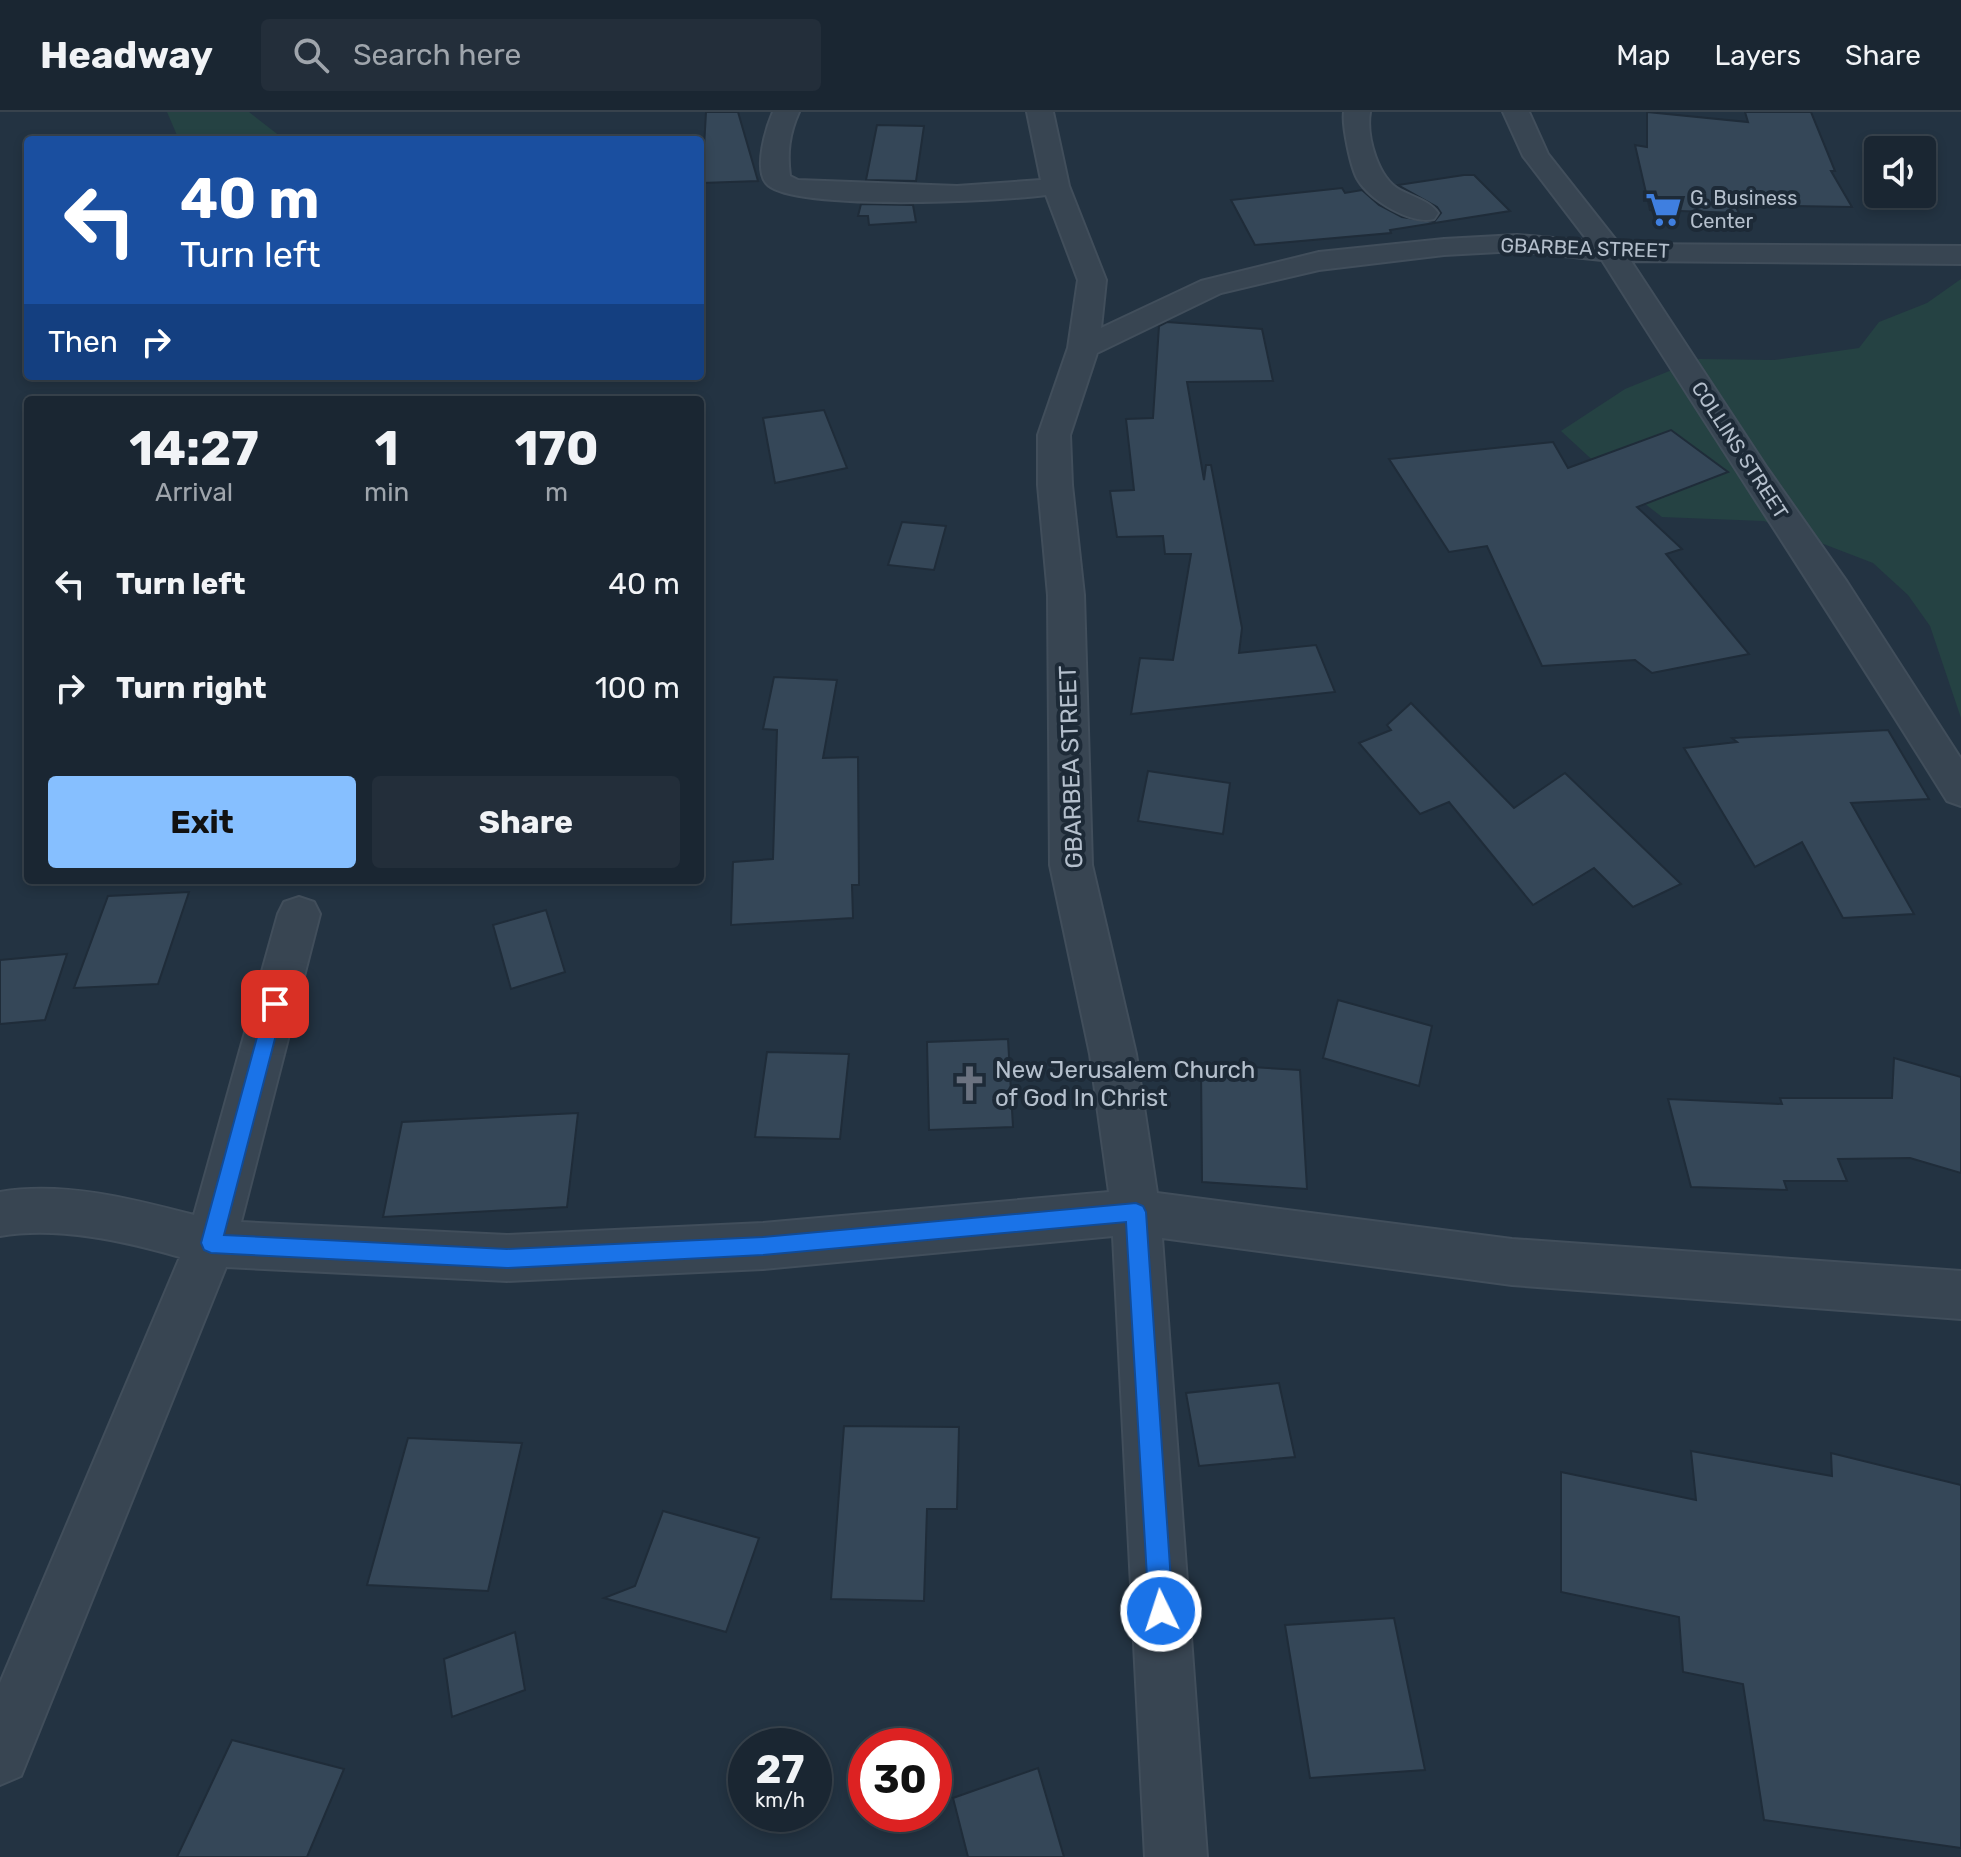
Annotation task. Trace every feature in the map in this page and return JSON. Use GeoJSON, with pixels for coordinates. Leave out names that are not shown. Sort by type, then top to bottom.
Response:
{"type":"FeatureCollection","features":[{"type":"Feature","properties":{"kind":"street"},"geometry":{"type":"LineString","coordinates":[[786,112],[775,132],[775,160],[777,180],[792,188],[904,193],[1013,193],[1056,186]]}},
{"type":"Feature","properties":{"kind":"street","name":"GBARBEA STREET"},"geometry":{"type":"LineString","coordinates":[[1040,112],[1056,186],[1092,280],[1083,348],[1054,435],[1055,485],[1066,595],[1071,865],[1113,1054],[1136,1212],[1176,1857]]}},
{"type":"Feature","properties":{"kind":"street"},"geometry":{"type":"LineString","coordinates":[[1357,112],[1354,122],[1369,164],[1369,177],[1387,194],[1424,213]]}},
{"type":"Feature","properties":{"kind":"street","name":"COLLINS STREET"},"geometry":{"type":"LineString","coordinates":[[1516,112],[1536,156],[1611,252],[1753,473],[1834,590],[1961,791]]}},
{"type":"Feature","properties":{"kind":"street","name":"GBARBEA STREET"},"geometry":{"type":"LineString","coordinates":[[1083,348],[1211,287],[1319,261],[1444,247],[1517,243],[1611,252],[1961,255]]}},
{"type":"Feature","properties":{"kind":"street"},"geometry":{"type":"LineString","coordinates":[[0,1755],[211,1243],[299,914]]}},
{"type":"Feature","properties":{"kind":"street"},"geometry":{"type":"LineString","coordinates":[[0,1214],[29,1209],[136,1222],[211,1243],[507,1258],[763,1246],[1136,1212],[1512,1262],[1961,1295]]}},
{"type":"Feature","properties":{"kind":"green space"},"geometry":{"type":"Polygon","coordinates":[[[167,112],[249,112],[280,136],[177,136],[167,112]]]}},
{"type":"Feature","properties":{"kind":"green space"},"geometry":{"type":"Polygon","coordinates":[[[1961,279],[1961,718],[1930,626],[1908,595],[1873,563],[1764,521],[1662,517],[1614,480],[1561,431],[1625,389],[1699,359],[1774,360],[1859,348],[1879,322],[1927,303],[1961,279]]]}},
{"type":"Feature","properties":{"kind":"building"},"geometry":{"type":"Polygon","coordinates":[[[706,112],[738,112],[758,181],[704,183],[706,112]]]}},
{"type":"Feature","properties":{"kind":"building"},"geometry":{"type":"Polygon","coordinates":[[[1647,112],[1748,122],[1745,112],[1811,112],[1835,171],[1831,171],[1852,207],[1735,205],[1739,213],[1650,210],[1635,145],[1647,147],[1647,112]]]}},
{"type":"Feature","properties":{"kind":"building"},"geometry":{"type":"Polygon","coordinates":[[[877,125],[924,126],[916,181],[866,180],[877,125]]]}},
{"type":"Feature","properties":{"kind":"building"},"geometry":{"type":"Polygon","coordinates":[[[1474,175],[1510,211],[1390,230],[1391,233],[1255,245],[1231,200],[1342,188],[1345,193],[1362,190],[1379,205],[1402,217],[1434,222],[1441,213],[1437,207],[1398,185],[1474,175]]]}},
{"type":"Feature","properties":{"kind":"building"},"geometry":{"type":"Polygon","coordinates":[[[861,204],[913,205],[916,222],[869,225],[868,216],[858,216],[861,204]]]}},
{"type":"Feature","properties":{"kind":"building"},"geometry":{"type":"Polygon","coordinates":[[[1167,322],[1262,329],[1273,381],[1187,382],[1204,480],[1206,465],[1211,465],[1242,628],[1239,653],[1316,645],[1335,692],[1131,714],[1140,658],[1173,660],[1191,554],[1165,554],[1163,536],[1117,537],[1110,491],[1134,490],[1126,419],[1153,418],[1159,326],[1167,322]]]}},
{"type":"Feature","properties":{"kind":"building"},"geometry":{"type":"Polygon","coordinates":[[[824,410],[847,468],[775,483],[763,418],[824,410]]]}},
{"type":"Feature","properties":{"kind":"building"},"geometry":{"type":"Polygon","coordinates":[[[1671,430],[1728,472],[1637,507],[1682,549],[1666,554],[1749,654],[1652,673],[1635,660],[1542,666],[1487,546],[1449,552],[1389,459],[1553,442],[1568,468],[1671,430]]]}},
{"type":"Feature","properties":{"kind":"building"},"geometry":{"type":"Polygon","coordinates":[[[902,522],[946,526],[934,570],[888,565],[902,522]]]}},
{"type":"Feature","properties":{"kind":"building"},"geometry":{"type":"Polygon","coordinates":[[[774,677],[837,680],[823,758],[858,757],[859,885],[852,885],[853,918],[731,925],[733,862],[773,859],[777,730],[763,729],[774,677]]]}},
{"type":"Feature","properties":{"kind":"building"},"geometry":{"type":"Polygon","coordinates":[[[1411,703],[1514,808],[1565,773],[1681,884],[1633,907],[1594,868],[1533,905],[1449,802],[1420,814],[1359,743],[1391,730],[1387,725],[1411,703]]]}},
{"type":"Feature","properties":{"kind":"building"},"geometry":{"type":"Polygon","coordinates":[[[1888,730],[1929,799],[1851,803],[1914,914],[1843,918],[1802,842],[1755,867],[1684,748],[1737,742],[1732,738],[1888,730]]]}},
{"type":"Feature","properties":{"kind":"building"},"geometry":{"type":"Polygon","coordinates":[[[1148,771],[1230,783],[1223,834],[1138,821],[1148,771]]]}},
{"type":"Feature","properties":{"kind":"building"},"geometry":{"type":"Polygon","coordinates":[[[189,892],[158,984],[74,988],[108,896],[189,892]]]}},
{"type":"Feature","properties":{"kind":"building"},"geometry":{"type":"Polygon","coordinates":[[[546,910],[565,972],[511,989],[493,925],[546,910]]]}},
{"type":"Feature","properties":{"kind":"building"},"geometry":{"type":"Polygon","coordinates":[[[67,954],[45,1020],[0,1024],[0,960],[67,954]]]}},
{"type":"Feature","properties":{"kind":"building"},"geometry":{"type":"Polygon","coordinates":[[[1338,1000],[1432,1026],[1419,1086],[1323,1058],[1338,1000]]]}},
{"type":"Feature","properties":{"kind":"building","name":"New Jerusalem Church of God In Christ"},"geometry":{"type":"Polygon","coordinates":[[[1008,1039],[1013,1127],[929,1130],[927,1042],[1008,1039]]]}},
{"type":"Feature","properties":{"kind":"building"},"geometry":{"type":"Polygon","coordinates":[[[767,1052],[849,1054],[840,1139],[755,1137],[767,1052]]]}},
{"type":"Feature","properties":{"kind":"building"},"geometry":{"type":"Polygon","coordinates":[[[1894,1058],[1961,1077],[1961,1173],[1910,1158],[1838,1159],[1847,1181],[1784,1181],[1787,1190],[1691,1187],[1668,1099],[1782,1104],[1780,1098],[1892,1098],[1894,1058]]]}},
{"type":"Feature","properties":{"kind":"building"},"geometry":{"type":"Polygon","coordinates":[[[1201,1064],[1300,1070],[1307,1189],[1202,1182],[1201,1064]]]}},
{"type":"Feature","properties":{"kind":"building"},"geometry":{"type":"Polygon","coordinates":[[[578,1113],[567,1207],[383,1217],[402,1122],[578,1113]]]}},
{"type":"Feature","properties":{"kind":"building"},"geometry":{"type":"Polygon","coordinates":[[[1279,1383],[1295,1457],[1199,1466],[1186,1393],[1279,1383]]]}},
{"type":"Feature","properties":{"kind":"building"},"geometry":{"type":"Polygon","coordinates":[[[844,1426],[959,1427],[957,1509],[927,1509],[924,1601],[831,1599],[844,1426]]]}},
{"type":"Feature","properties":{"kind":"building"},"geometry":{"type":"Polygon","coordinates":[[[408,1438],[522,1443],[488,1591],[367,1585],[408,1438]]]}},
{"type":"Feature","properties":{"kind":"building"},"geometry":{"type":"Polygon","coordinates":[[[1691,1451],[1832,1476],[1831,1453],[1961,1485],[1961,1848],[1764,1820],[1743,1684],[1683,1672],[1679,1617],[1561,1592],[1561,1472],[1696,1500],[1691,1451]]]}},
{"type":"Feature","properties":{"kind":"building"},"geometry":{"type":"Polygon","coordinates":[[[663,1511],[759,1538],[726,1632],[604,1598],[635,1586],[663,1511]]]}},
{"type":"Feature","properties":{"kind":"building"},"geometry":{"type":"Polygon","coordinates":[[[1394,1618],[1425,1770],[1310,1778],[1285,1625],[1394,1618]]]}},
{"type":"Feature","properties":{"kind":"building"},"geometry":{"type":"Polygon","coordinates":[[[515,1632],[525,1690],[452,1717],[444,1659],[515,1632]]]}},
{"type":"Feature","properties":{"kind":"building"},"geometry":{"type":"Polygon","coordinates":[[[232,1740],[344,1769],[307,1857],[177,1857],[232,1740]]]}},
{"type":"Feature","properties":{"kind":"building"},"geometry":{"type":"Polygon","coordinates":[[[1038,1768],[1064,1857],[968,1857],[953,1798],[1038,1768]]]}},
{"type":"Feature","properties":{"kind":"place","name":"G. Business Center"},"geometry":{"type":"Point","coordinates":[1664,209]}},
{"type":"Feature","properties":{"kind":"place","name":"New Jerusalem Church of God In Christ"},"geometry":{"type":"Point","coordinates":[969,1084]}},
{"type":"Feature","properties":{"kind":"route"},"geometry":{"type":"LineString","coordinates":[[275,1004],[211,1243],[507,1258],[763,1246],[1136,1212],[1161,1611]]}}]}
